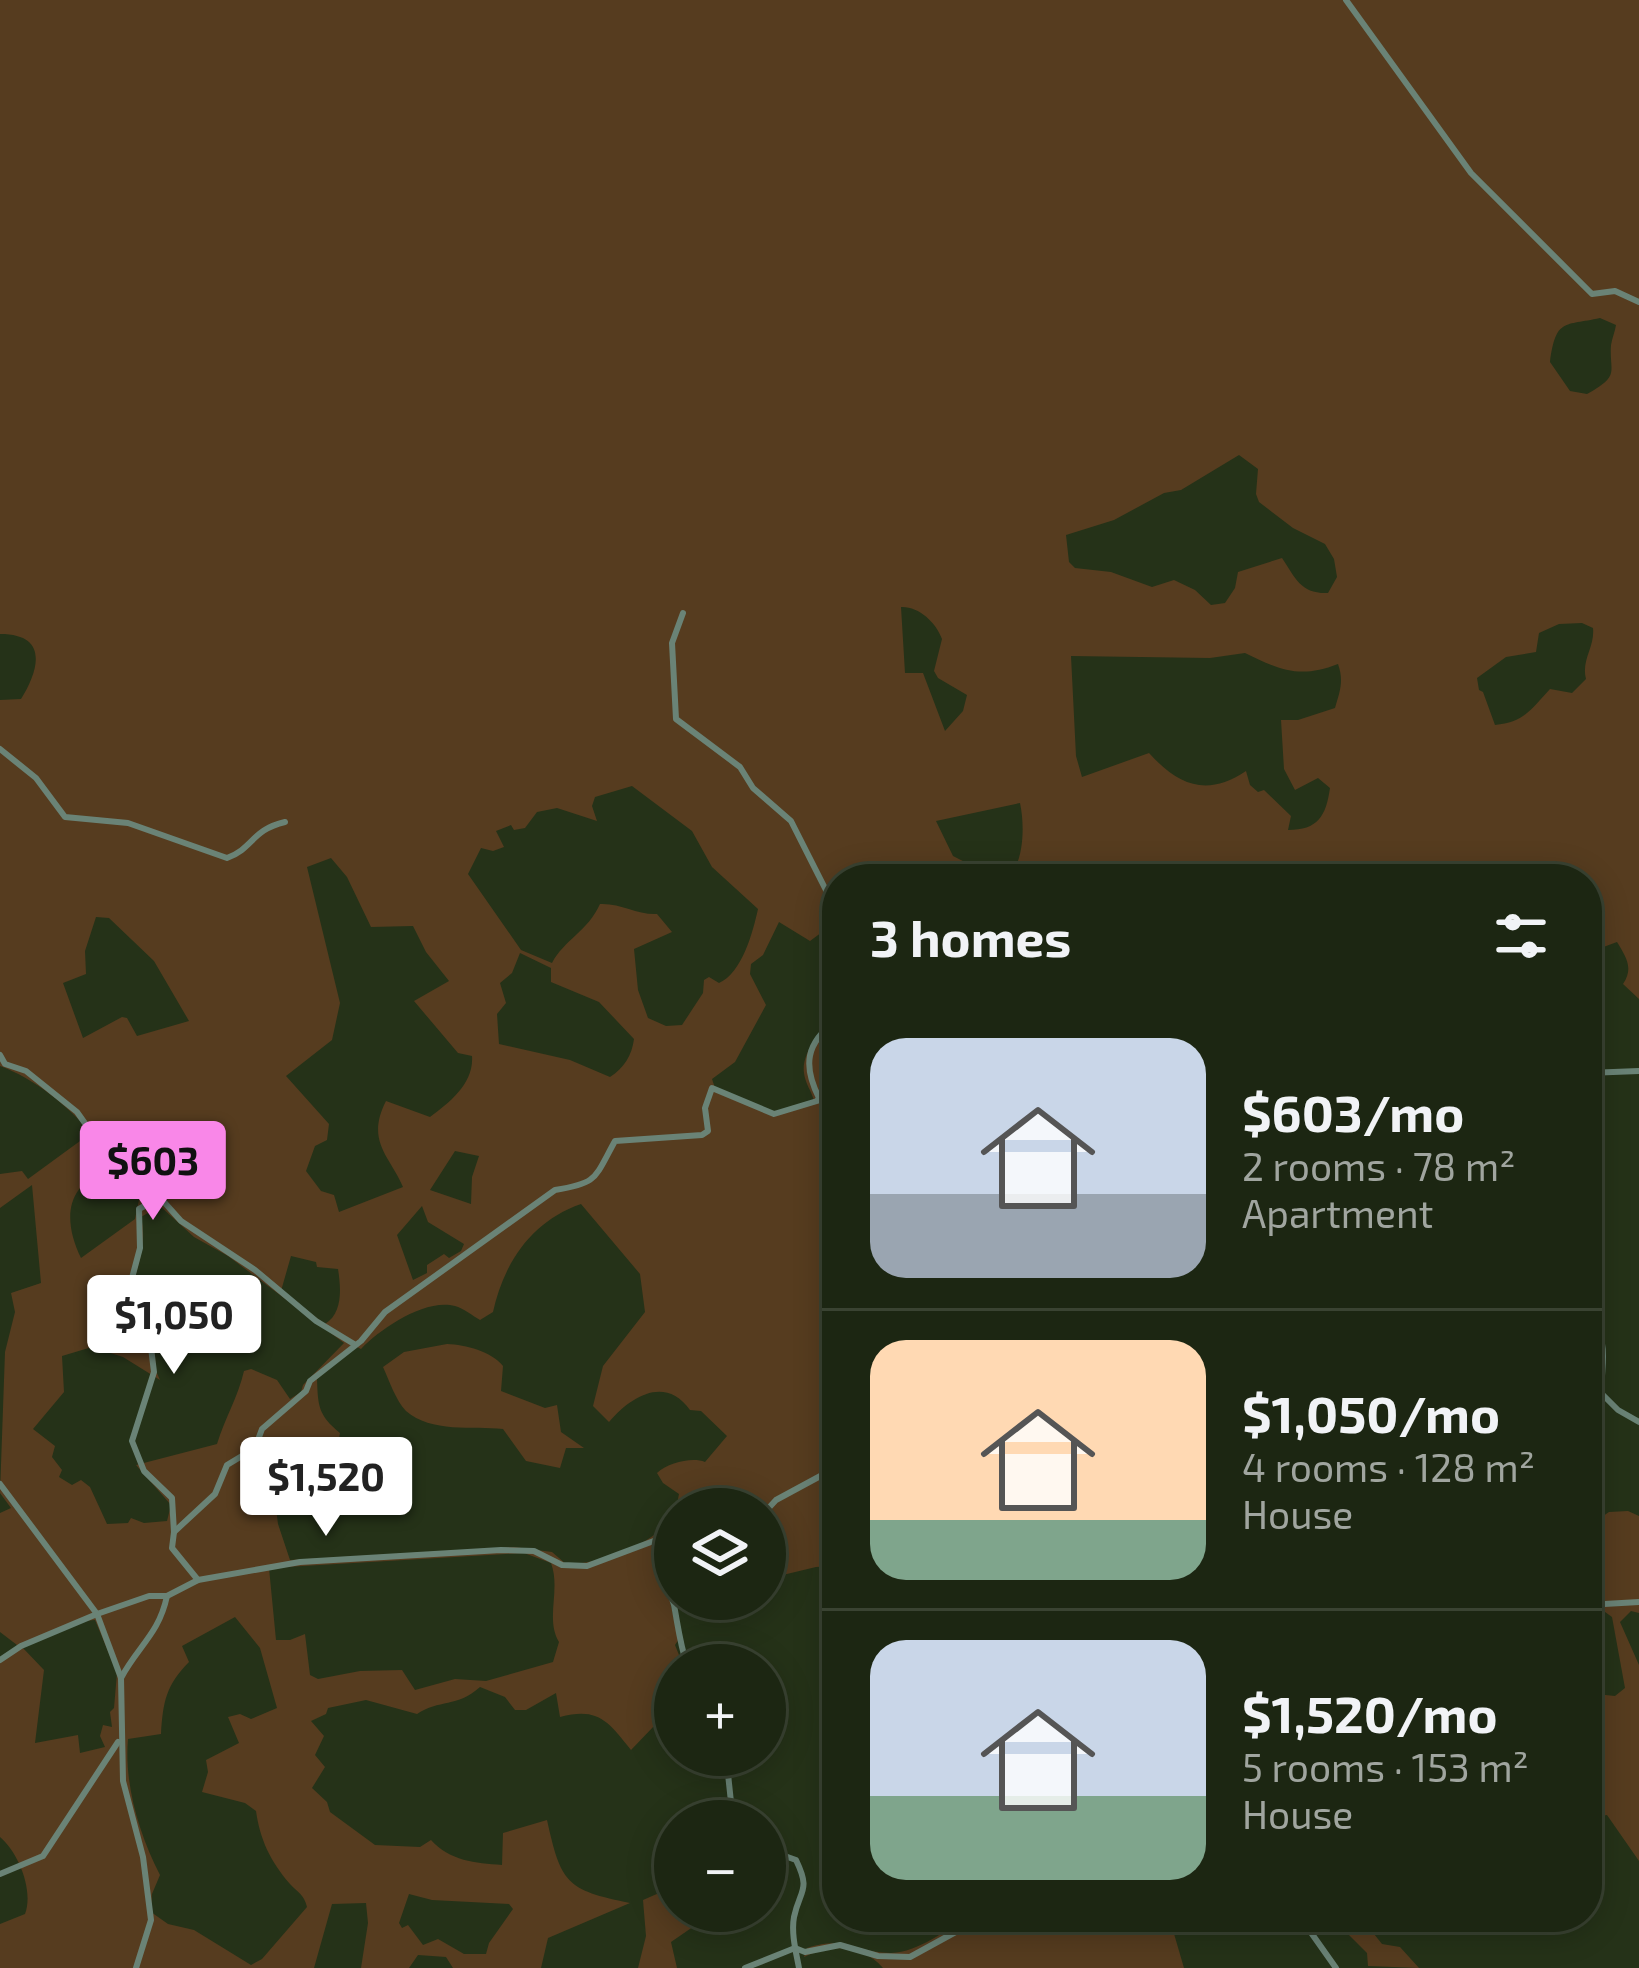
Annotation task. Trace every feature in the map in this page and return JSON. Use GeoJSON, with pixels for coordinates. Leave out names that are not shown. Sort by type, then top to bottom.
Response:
{"type":"FeatureCollection","features":[{"type":"Feature","properties":{"kind":"street"},"geometry":{"type":"LineString","coordinates":[[1346,0],[1471,172],[1538,244],[1592,294],[1616,290],[1639,302]]}},
{"type":"Feature","properties":{"kind":"street"},"geometry":{"type":"LineString","coordinates":[[683,613],[672,643],[676,719],[740,767],[753,788],[791,821],[822,882]]}},
{"type":"Feature","properties":{"kind":"street"},"geometry":{"type":"LineString","coordinates":[[0,749],[36,778],[65,818],[75,821],[128,824],[226,858],[243,851],[265,827],[285,822]]}},
{"type":"Feature","properties":{"kind":"street"},"geometry":{"type":"LineString","coordinates":[[173,1532],[215,1494],[227,1465],[255,1448],[262,1429],[361,1341],[385,1312],[555,1190],[586,1186],[615,1141],[702,1135],[708,1131],[705,1108],[712,1088],[774,1114],[817,1101],[807,1072],[822,1034]]}},
{"type":"Feature","properties":{"kind":"street"},"geometry":{"type":"LineString","coordinates":[[0,1055],[5,1064],[26,1071],[77,1112],[94,1136],[130,1164],[181,1221],[354,1344]]}},
{"type":"Feature","properties":{"kind":"street"},"geometry":{"type":"LineString","coordinates":[[1602,1072],[1639,1070]]}},
{"type":"Feature","properties":{"kind":"street"},"geometry":{"type":"LineString","coordinates":[[159,1198],[140,1209],[140,1248],[128,1285],[128,1293],[148,1324],[154,1372],[132,1441],[144,1471],[172,1498],[172,1548],[198,1580]]}},
{"type":"Feature","properties":{"kind":"street"},"geometry":{"type":"LineString","coordinates":[[1602,1338],[1602,1377]]}},
{"type":"Feature","properties":{"kind":"street"},"geometry":{"type":"LineString","coordinates":[[1602,1395],[1639,1421]]}},
{"type":"Feature","properties":{"kind":"street"},"geometry":{"type":"LineString","coordinates":[[786,1495],[822,1475]]}},
{"type":"Feature","properties":{"kind":"street"},"geometry":{"type":"LineString","coordinates":[[0,1484],[97,1614],[121,1678],[122,1781],[143,1857],[151,1920],[136,1968]]}},
{"type":"Feature","properties":{"kind":"street"},"geometry":{"type":"LineString","coordinates":[[0,1660],[21,1646],[97,1614],[149,1596],[167,1596],[198,1580],[300,1562],[501,1550],[534,1551],[562,1565],[587,1567],[654,1539]]}},
{"type":"Feature","properties":{"kind":"street"},"geometry":{"type":"LineString","coordinates":[[121,1678],[132,1657],[152,1639],[167,1596]]}},
{"type":"Feature","properties":{"kind":"street"},"geometry":{"type":"LineString","coordinates":[[1602,1604],[1639,1602]]}},
{"type":"Feature","properties":{"kind":"street"},"geometry":{"type":"LineString","coordinates":[[0,1874],[43,1856],[120,1739]]}},
{"type":"Feature","properties":{"kind":"street"},"geometry":{"type":"LineString","coordinates":[[786,1856],[796,1860],[806,1889],[794,1918],[799,1968]]}},
{"type":"Feature","properties":{"kind":"street"},"geometry":{"type":"LineString","coordinates":[[745,1968],[795,1948],[805,1952],[841,1945],[878,1957],[910,1957],[956,1932]]}},
{"type":"Feature","properties":{"kind":"street"},"geometry":{"type":"LineString","coordinates":[[1311,1932],[1336,1968]]}},
{"type":"Feature","properties":{"kind":"shaded area"},"geometry":{"type":"Polygon","coordinates":[[[0,0],[1639,0],[1639,999],[1623,984],[1628,968],[1617,942],[1602,948],[1602,864],[1017,864],[1022,844],[1020,803],[936,821],[953,856],[969,864],[822,864],[822,932],[810,941],[779,922],[763,955],[751,964],[750,974],[766,1005],[735,1062],[712,1079],[715,1088],[775,1113],[814,1101],[804,1065],[822,1030],[822,1567],[786,1574],[786,1488],[670,1488],[663,1483],[657,1473],[681,1462],[705,1462],[727,1436],[701,1411],[690,1410],[681,1400],[660,1392],[638,1397],[609,1422],[593,1406],[603,1366],[645,1312],[640,1274],[581,1204],[548,1221],[523,1246],[505,1276],[493,1312],[480,1320],[455,1306],[430,1307],[391,1324],[361,1349],[355,1346],[317,1379],[321,1409],[340,1433],[338,1444],[270,1462],[278,1524],[290,1560],[514,1547],[552,1552],[566,1564],[611,1556],[654,1535],[654,1620],[674,1620],[679,1639],[676,1644],[654,1644],[654,1726],[631,1750],[616,1731],[593,1715],[560,1717],[556,1693],[526,1710],[515,1710],[505,1697],[480,1687],[464,1698],[417,1714],[366,1700],[328,1708],[311,1721],[324,1736],[315,1755],[325,1767],[312,1788],[330,1812],[375,1845],[420,1847],[431,1840],[455,1857],[502,1865],[503,1833],[547,1820],[557,1858],[570,1880],[592,1893],[630,1903],[548,1938],[541,1968],[453,1968],[446,1957],[418,1955],[409,1968],[361,1968],[366,1903],[332,1904],[314,1968],[0,1968],[0,1924],[25,1914],[27,1904],[18,1862],[0,1837],[0,1658],[17,1645],[0,1632],[0,1513],[11,1508],[0,1493],[5,1352],[15,1312],[11,1293],[41,1283],[32,1185],[0,1208],[0,1174],[22,1171],[28,1179],[91,1133],[50,1094],[0,1066],[0,700],[21,699],[32,677],[36,656],[26,640],[0,634],[0,0]],[[1600,318],[1559,331],[1550,362],[1570,391],[1587,394],[1605,382],[1611,373],[1616,325],[1600,318]],[[1239,455],[1181,490],[1066,535],[1069,562],[1075,568],[1111,572],[1152,587],[1174,580],[1211,605],[1225,603],[1238,572],[1282,558],[1300,584],[1328,593],[1337,577],[1325,544],[1293,528],[1259,502],[1258,469],[1239,455]],[[901,607],[905,673],[923,673],[945,731],[963,711],[967,695],[934,671],[942,639],[935,627],[920,612],[901,607]],[[1582,623],[1559,624],[1539,633],[1536,652],[1506,657],[1477,678],[1495,725],[1520,718],[1550,689],[1572,693],[1586,679],[1593,628],[1582,623]],[[1245,653],[1210,658],[1071,656],[1076,756],[1082,777],[1149,753],[1171,773],[1194,784],[1219,784],[1246,771],[1250,785],[1258,792],[1264,790],[1291,816],[1288,830],[1313,824],[1323,814],[1330,788],[1318,778],[1295,790],[1284,769],[1281,720],[1298,720],[1335,708],[1341,681],[1338,664],[1301,672],[1245,653]],[[632,786],[595,797],[592,806],[597,821],[557,808],[537,812],[525,828],[514,830],[511,825],[496,831],[504,847],[481,848],[468,874],[521,950],[552,963],[600,904],[657,914],[672,932],[634,949],[638,990],[648,1018],[666,1026],[682,1025],[703,993],[704,980],[709,977],[719,983],[740,961],[758,909],[712,867],[692,831],[632,786]],[[331,858],[307,867],[340,1003],[332,1040],[286,1076],[329,1124],[327,1140],[315,1146],[306,1171],[321,1191],[334,1195],[339,1212],[403,1187],[379,1138],[386,1101],[430,1117],[465,1083],[472,1056],[458,1053],[414,1001],[449,981],[413,926],[371,927],[347,877],[331,858]],[[96,917],[85,951],[86,974],[63,983],[83,1038],[122,1017],[137,1036],[189,1021],[154,961],[109,918],[96,917]],[[520,953],[512,973],[500,983],[506,1003],[497,1014],[499,1044],[570,1060],[610,1077],[623,1065],[634,1039],[599,1002],[551,982],[551,968],[520,953]],[[455,1151],[430,1190],[471,1204],[479,1156],[455,1151]],[[107,1171],[93,1177],[76,1195],[70,1218],[81,1258],[135,1219],[140,1195],[125,1185],[122,1175],[107,1171]],[[160,1206],[141,1217],[141,1253],[132,1287],[153,1323],[160,1380],[123,1357],[92,1347],[62,1356],[64,1392],[33,1429],[55,1446],[52,1457],[62,1470],[59,1477],[72,1485],[81,1480],[90,1487],[107,1524],[128,1523],[131,1518],[144,1523],[167,1521],[171,1505],[136,1465],[217,1444],[244,1371],[251,1369],[277,1380],[290,1399],[344,1343],[228,1256],[194,1237],[160,1206]],[[422,1206],[397,1235],[413,1280],[427,1273],[427,1265],[444,1254],[449,1258],[464,1244],[428,1222],[422,1206]],[[291,1256],[281,1291],[325,1324],[339,1300],[338,1269],[317,1267],[316,1262],[291,1256]],[[524,1553],[269,1568],[276,1640],[305,1634],[310,1675],[318,1679],[402,1670],[415,1690],[455,1679],[486,1681],[553,1662],[559,1642],[553,1624],[551,1563],[524,1553]],[[235,1617],[182,1646],[189,1662],[171,1686],[161,1734],[128,1739],[135,1808],[160,1875],[151,1912],[168,1924],[194,1930],[251,1965],[262,1959],[307,1907],[272,1858],[256,1811],[245,1803],[202,1792],[206,1760],[239,1743],[228,1717],[240,1714],[251,1719],[277,1708],[260,1648],[235,1617]],[[95,1620],[22,1647],[44,1670],[35,1743],[78,1735],[80,1753],[105,1747],[100,1736],[103,1725],[112,1727],[117,1673],[95,1620]],[[409,1894],[399,1923],[402,1928],[408,1925],[423,1945],[438,1939],[464,1954],[486,1954],[513,1909],[509,1904],[432,1900],[409,1894]]]}},
{"type":"Feature","properties":{"kind":"shaded area"},"geometry":{"type":"Polygon","coordinates":[[[447,1344],[478,1350],[498,1361],[503,1366],[501,1391],[545,1408],[557,1405],[561,1432],[584,1448],[566,1448],[560,1468],[526,1461],[503,1429],[440,1426],[406,1411],[383,1367],[404,1352],[447,1344]]]}},
{"type":"Feature","properties":{"kind":"shaded area"},"geometry":{"type":"Polygon","coordinates":[[[1609,1512],[1639,1516],[1639,1613],[1631,1611],[1620,1622],[1639,1665],[1639,1861],[1607,1815],[1602,1816],[1602,1695],[1615,1696],[1625,1688],[1612,1617],[1602,1610],[1602,1517],[1609,1512]]]}},
{"type":"Feature","properties":{"kind":"shaded area"},"geometry":{"type":"Polygon","coordinates":[[[654,1895],[654,1932],[686,1932],[671,1942],[677,1968],[638,1968],[646,1936],[643,1900],[654,1895]]]}},
{"type":"Feature","properties":{"kind":"shaded area"},"geometry":{"type":"Polygon","coordinates":[[[944,1932],[1174,1932],[1184,1968],[883,1968],[866,1954],[846,1949],[804,1957],[807,1948],[821,1944],[891,1953],[922,1945],[944,1932]]]}},
{"type":"Feature","properties":{"kind":"shaded area"},"geometry":{"type":"Polygon","coordinates":[[[1346,1932],[1371,1932],[1382,1944],[1400,1947],[1419,1968],[1368,1966],[1367,1953],[1346,1932]]]}}]}
